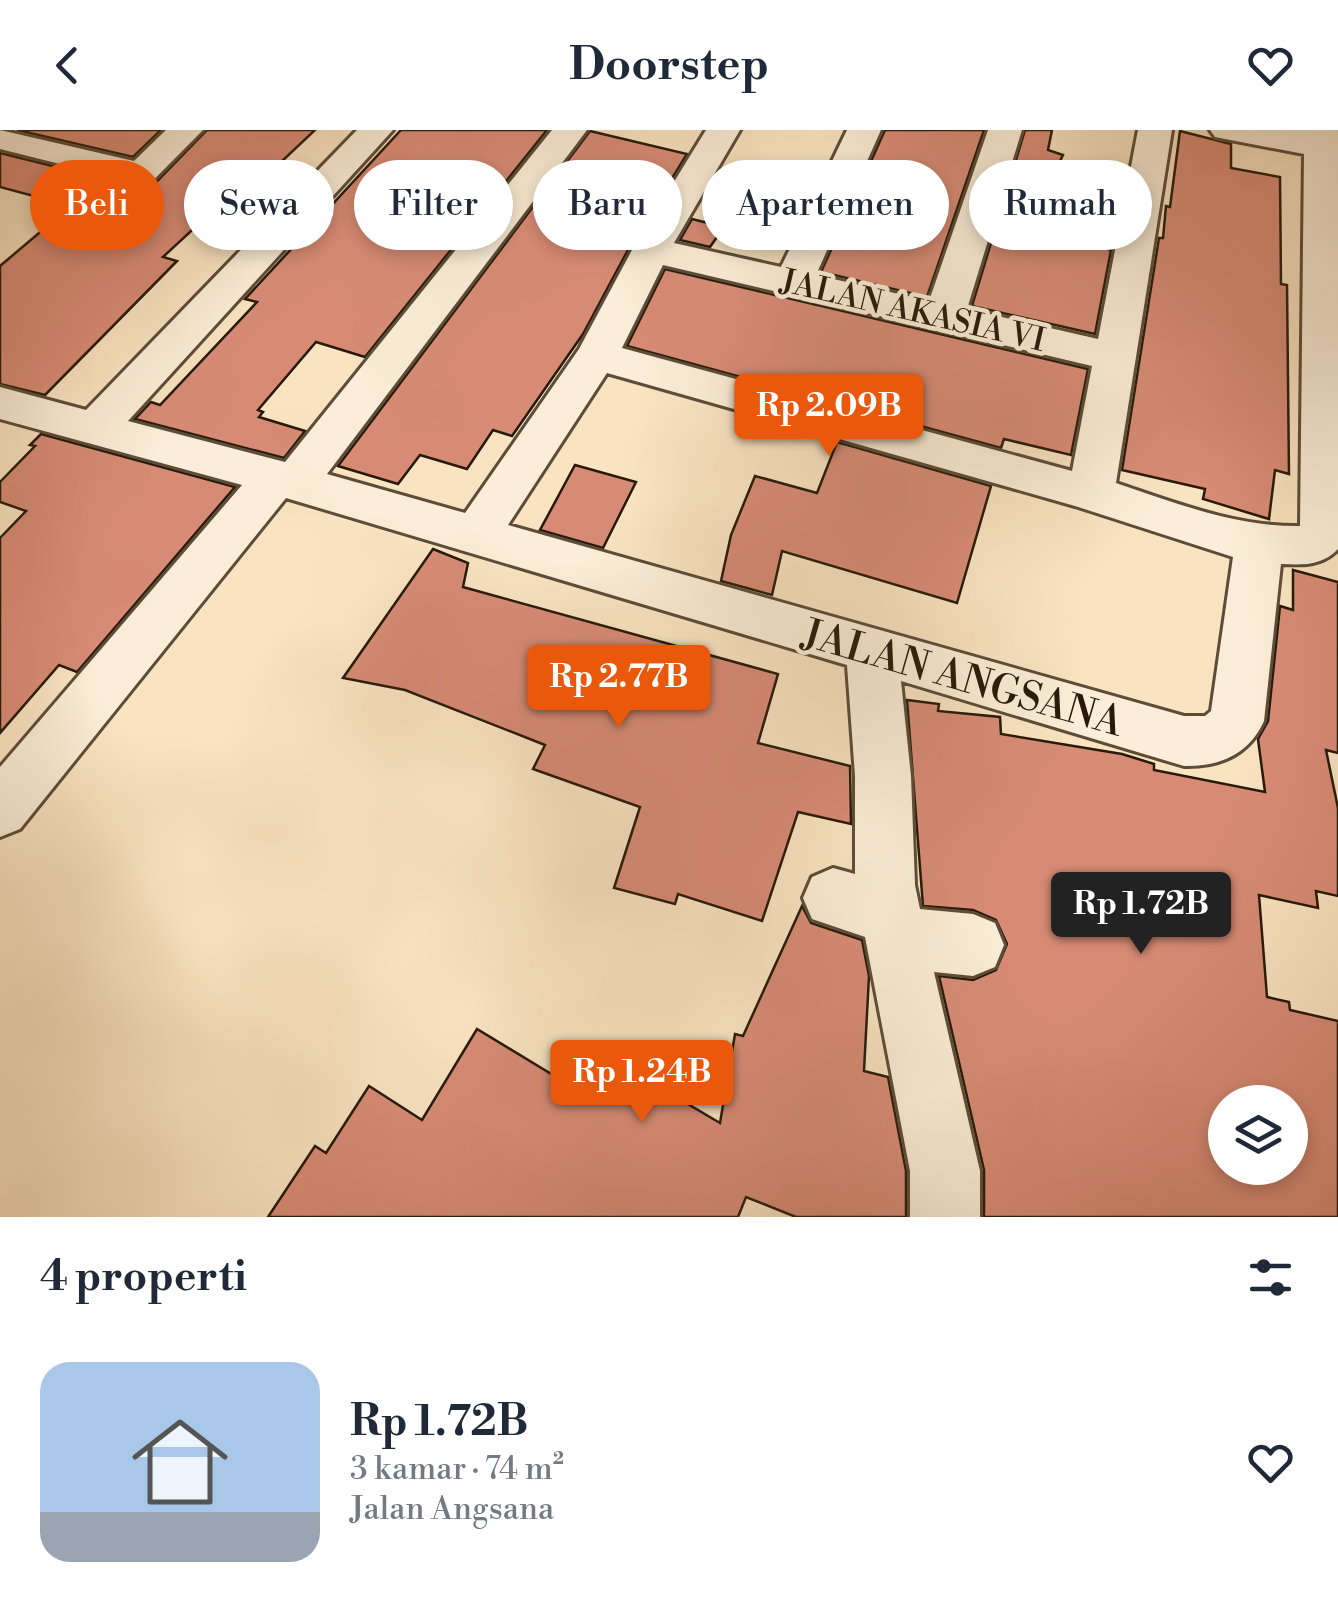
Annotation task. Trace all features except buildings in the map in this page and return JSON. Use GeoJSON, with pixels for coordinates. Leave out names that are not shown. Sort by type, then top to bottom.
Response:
{"type":"FeatureCollection","features":[{"type":"Feature","properties":{"kind":"street"},"geometry":{"type":"LineString","coordinates":[[155,160],[186,130]]}},
{"type":"Feature","properties":{"kind":"street"},"geometry":{"type":"LineString","coordinates":[[306,160],[335,130]]}},
{"type":"Feature","properties":{"kind":"street"},"geometry":{"type":"LineString","coordinates":[[95,428],[376,130]]}},
{"type":"Feature","properties":{"kind":"street"},"geometry":{"type":"LineString","coordinates":[[0,810],[286,480],[570,130]]}},
{"type":"Feature","properties":{"kind":"street"},"geometry":{"type":"LineString","coordinates":[[682,199],[724,130]]}},
{"type":"Feature","properties":{"kind":"street"},"geometry":{"type":"LineString","coordinates":[[793,282],[864,130]]}},
{"type":"Feature","properties":{"kind":"street"},"geometry":{"type":"LineString","coordinates":[[944,317],[1005,130]]}},
{"type":"Feature","properties":{"kind":"street"},"geometry":{"type":"LineString","coordinates":[[1091,494],[1155,130]]}},
{"type":"Feature","properties":{"kind":"street"},"geometry":{"type":"LineString","coordinates":[[597,355],[1259,545],[1325,551],[1330,219],[1320,138],[1227,130]]}},
{"type":"Feature","properties":{"kind":"street"},"geometry":{"type":"LineString","coordinates":[[13,137],[93,160]]}},
{"type":"Feature","properties":{"kind":"street"},"geometry":{"type":"LineString","coordinates":[[476,536],[597,355],[651,250]]}},
{"type":"Feature","properties":{"kind":"street","name":"JALAN AKASIA VI"},"geometry":{"type":"LineString","coordinates":[[651,250],[1116,356]]}},
{"type":"Feature","properties":{"kind":"street","name":"JALAN ANGSANA"},"geometry":{"type":"LineString","coordinates":[[0,403],[286,480],[1184,741],[1208,742],[1226,735],[1237,722],[1259,545]]}},
{"type":"Feature","properties":{"kind":"street"},"geometry":{"type":"LineString","coordinates":[[872,650],[884,776],[885,885],[944,1171],[945,1217]]}},
{"type":"Feature","properties":{"kind":"street"},"geometry":{"type":"LineString","coordinates":[[833,898],[893,925],[972,945]]}}]}
